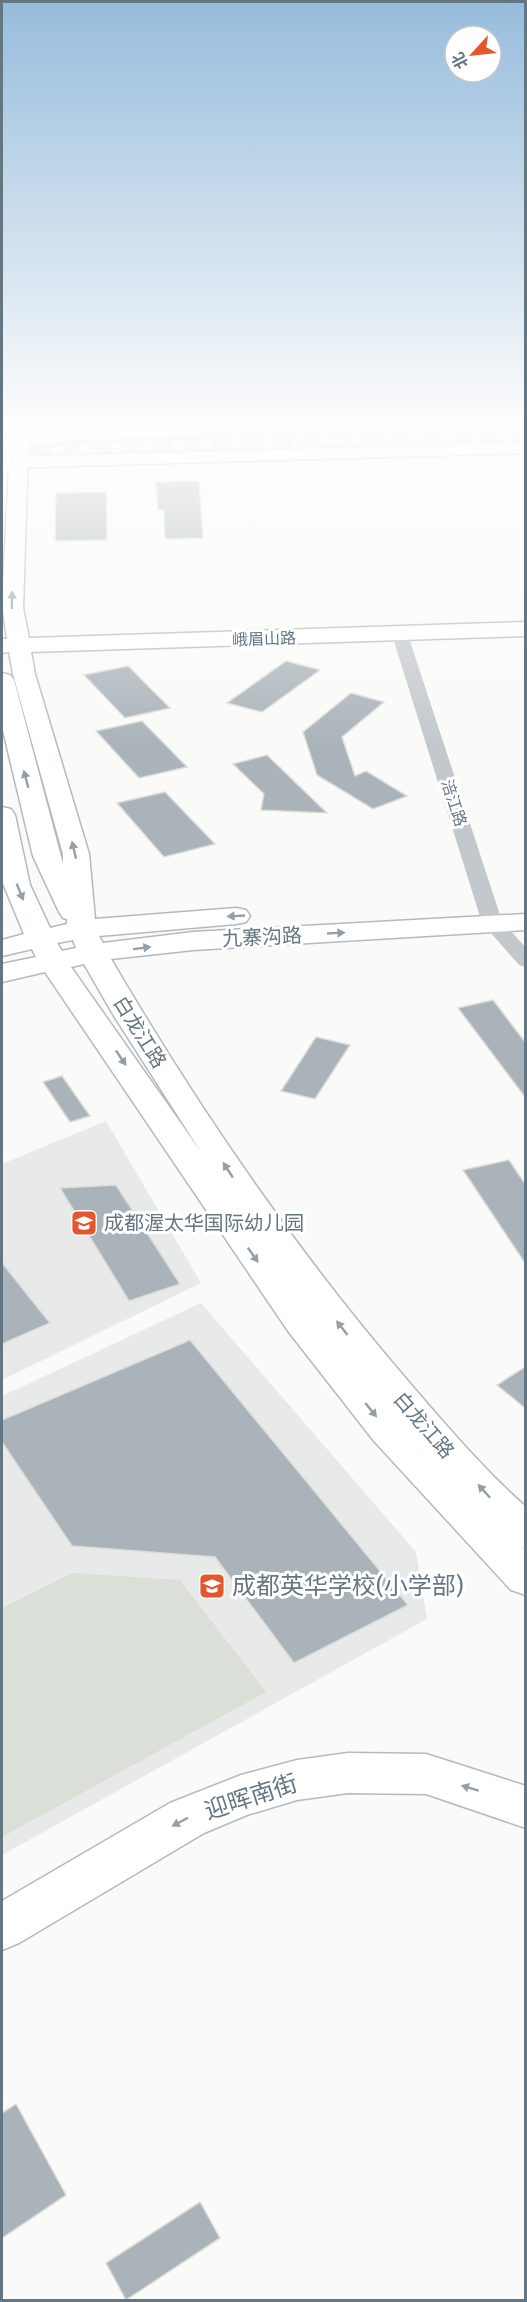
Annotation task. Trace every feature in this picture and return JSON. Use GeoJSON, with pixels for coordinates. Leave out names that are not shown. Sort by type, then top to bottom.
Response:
{"type":"FeatureCollection","features":[{"type":"Feature","properties":{"kind":"street","name":"白龙江路"},"geometry":{"type":"LineString","coordinates":[[12,531],[10,646],[24,674],[76,854],[87,941],[129,1016],[179,1095],[283,1250],[345,1332],[421,1422],[492,1501],[525,1532]]}},
{"type":"Feature","properties":{"kind":"street","name":"峨眉山路"},"geometry":{"type":"LineString","coordinates":[[10,646],[400,635],[525,629]]}},
{"type":"Feature","properties":{"kind":"street","name":"涪江路"},"geometry":{"type":"LineString","coordinates":[[400,635],[489,913],[525,961]]}},
{"type":"Feature","properties":{"kind":"street"},"geometry":{"type":"LineString","coordinates":[[2,680],[46,856],[87,941]]}},
{"type":"Feature","properties":{"kind":"street","name":"白龙江路"},"geometry":{"type":"LineString","coordinates":[[2,815],[16,885],[46,950],[301,1322],[388,1431],[525,1578]]}},
{"type":"Feature","properties":{"kind":"street","name":"九寨沟路"},"geometry":{"type":"LineString","coordinates":[[2,948],[46,950],[87,941],[194,941],[489,913],[525,903]]}},
{"type":"Feature","properties":{"kind":"street","name":"九寨沟路"},"geometry":{"type":"LineString","coordinates":[[489,913],[525,922]]}},
{"type":"Feature","properties":{"kind":"street","name":"九寨沟路"},"geometry":{"type":"LineString","coordinates":[[2,973],[46,950]]}},
{"type":"Feature","properties":{"kind":"street","name":"迎晖南街"},"geometry":{"type":"LineString","coordinates":[[2,1927],[187,1818],[241,1796],[297,1780],[348,1773],[426,1774],[525,1807]]}},
{"type":"Feature","properties":{"kind":"shaded area","name":"成都渥太华国际幼儿园"},"geometry":{"type":"Polygon","coordinates":[[[106,1121],[201,1283],[2,1380],[2,1164],[106,1121]]]}},
{"type":"Feature","properties":{"kind":"shaded area","name":"成都英华学校(小学部)"},"geometry":{"type":"Polygon","coordinates":[[[201,1303],[416,1552],[427,1619],[2,1855],[2,1396],[201,1303]]]}},
{"type":"Feature","properties":{"kind":"shaded area"},"geometry":{"type":"Polygon","coordinates":[[[72,1573],[180,1580],[266,1692],[2,1837],[2,1608],[72,1573]]]}},
{"type":"Feature","properties":{"kind":"building"},"geometry":{"type":"Polygon","coordinates":[[[55,531],[107,531],[107,540],[55,541],[55,531]]]}},
{"type":"Feature","properties":{"kind":"building"},"geometry":{"type":"Polygon","coordinates":[[[165,531],[203,531],[203,538],[165,539],[165,531]]]}},
{"type":"Feature","properties":{"kind":"building"},"geometry":{"type":"Polygon","coordinates":[[[286,661],[320,670],[262,712],[227,703],[286,661]]]}},
{"type":"Feature","properties":{"kind":"building"},"geometry":{"type":"Polygon","coordinates":[[[128,666],[170,708],[125,718],[84,675],[128,666]]]}},
{"type":"Feature","properties":{"kind":"building"},"geometry":{"type":"Polygon","coordinates":[[[351,693],[384,702],[342,737],[355,776],[366,771],[407,796],[373,809],[317,775],[303,732],[351,693]]]}},
{"type":"Feature","properties":{"kind":"building"},"geometry":{"type":"Polygon","coordinates":[[[142,721],[187,767],[139,778],[96,731],[142,721]]]}},
{"type":"Feature","properties":{"kind":"building"},"geometry":{"type":"Polygon","coordinates":[[[267,755],[327,813],[261,810],[264,794],[233,764],[267,755]]]}},
{"type":"Feature","properties":{"kind":"building"},"geometry":{"type":"Polygon","coordinates":[[[165,792],[215,844],[164,857],[117,803],[165,792]]]}},
{"type":"Feature","properties":{"kind":"building"},"geometry":{"type":"Polygon","coordinates":[[[493,1000],[525,1042],[525,1097],[458,1008],[493,1000]]]}},
{"type":"Feature","properties":{"kind":"building"},"geometry":{"type":"Polygon","coordinates":[[[316,1037],[350,1045],[315,1099],[281,1091],[316,1037]]]}},
{"type":"Feature","properties":{"kind":"building"},"geometry":{"type":"Polygon","coordinates":[[[62,1076],[90,1116],[70,1122],[43,1082],[62,1076]]]}},
{"type":"Feature","properties":{"kind":"building"},"geometry":{"type":"Polygon","coordinates":[[[509,1160],[525,1184],[525,1263],[463,1170],[509,1160]]]}},
{"type":"Feature","properties":{"kind":"building"},"geometry":{"type":"Polygon","coordinates":[[[116,1185],[180,1284],[129,1301],[60,1188],[116,1185]]]}},
{"type":"Feature","properties":{"kind":"building"},"geometry":{"type":"Polygon","coordinates":[[[2,1263],[50,1323],[2,1344],[2,1263]]]}},
{"type":"Feature","properties":{"kind":"building"},"geometry":{"type":"Polygon","coordinates":[[[190,1340],[408,1605],[294,1663],[215,1557],[72,1546],[2,1442],[2,1420],[190,1340]]]}},
{"type":"Feature","properties":{"kind":"building"},"geometry":{"type":"Polygon","coordinates":[[[525,1367],[525,1408],[497,1385],[525,1367]]]}},
{"type":"Feature","properties":{"kind":"building"},"geometry":{"type":"Polygon","coordinates":[[[16,2104],[66,2195],[2,2238],[2,2113],[16,2104]]]}},
{"type":"Feature","properties":{"kind":"building"},"geometry":{"type":"Polygon","coordinates":[[[200,2202],[220,2238],[126,2300],[106,2263],[200,2202]]]}},
{"type":"Feature","properties":{"kind":"place","name":"成都渥太华国际幼儿园"},"geometry":{"type":"Point","coordinates":[84,1223]}},
{"type":"Feature","properties":{"kind":"place","name":"成都英华学校(小学部)"},"geometry":{"type":"Point","coordinates":[212,1586]}}]}
